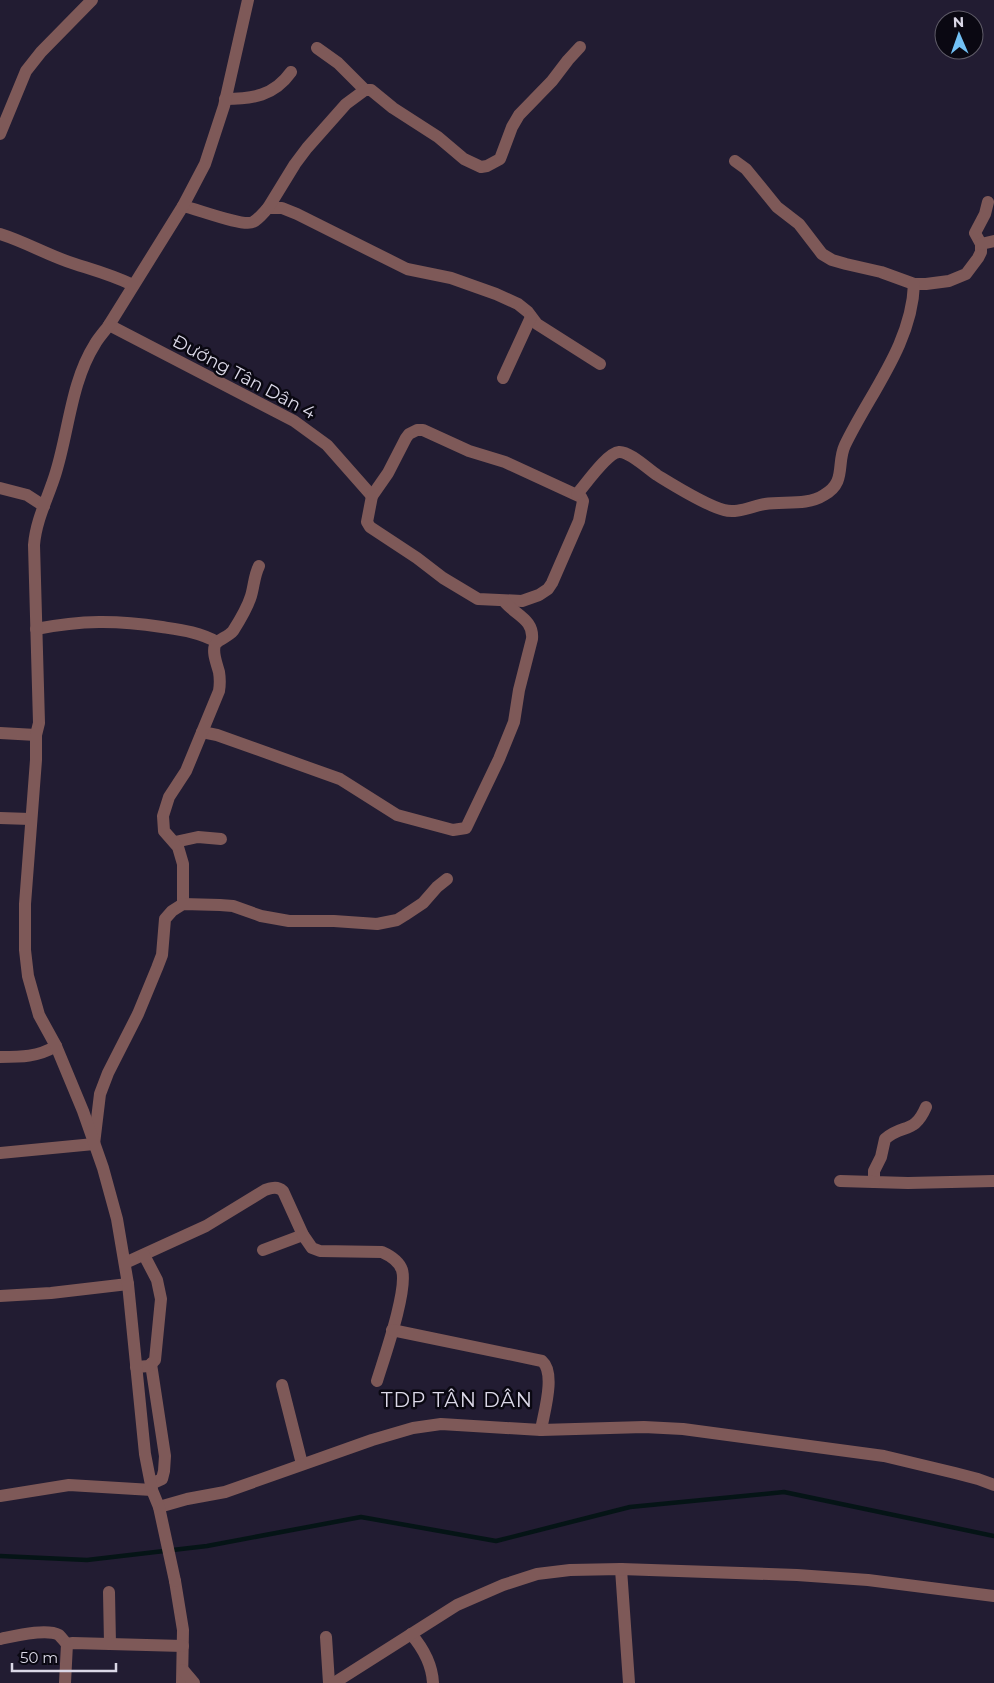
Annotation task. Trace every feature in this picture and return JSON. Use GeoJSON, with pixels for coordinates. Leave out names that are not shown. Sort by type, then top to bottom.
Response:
{"type":"FeatureCollection","features":[{"type":"Feature","properties":{"kind":"street"},"geometry":{"type":"LineString","coordinates":[[0,134],[26,72],[47,46],[92,0]]}},
{"type":"Feature","properties":{"kind":"street"},"geometry":{"type":"LineString","coordinates":[[182,1683],[182,1614],[159,1507],[152,1487],[145,1454],[128,1284],[117,1219],[103,1168],[82,1111],[56,1046],[44,1027],[34,1000],[25,950],[25,904],[30,819],[36,760],[36,735],[39,723],[34,545],[38,523],[56,473],[77,386],[84,367],[95,344],[109,325],[183,206],[205,164],[214,140],[225,99],[248,0]]}},
{"type":"Feature","properties":{"kind":"street"},"geometry":{"type":"LineString","coordinates":[[183,206],[235,222],[253,222],[268,208],[307,148],[346,104],[365,90],[371,90],[394,108],[438,137],[464,159],[481,167],[487,166],[500,159],[512,127],[519,115],[552,81],[580,47]]}},
{"type":"Feature","properties":{"kind":"street"},"geometry":{"type":"LineString","coordinates":[[317,48],[338,63],[365,90]]}},
{"type":"Feature","properties":{"kind":"street"},"geometry":{"type":"LineString","coordinates":[[225,99],[243,99],[260,96],[279,84],[291,72]]}},
{"type":"Feature","properties":{"kind":"street"},"geometry":{"type":"LineString","coordinates":[[735,161],[746,169],[778,206],[799,224],[822,254],[832,260],[881,272],[914,284],[949,281],[966,274],[981,252],[981,244],[975,234],[985,214],[988,202]]}},
{"type":"Feature","properties":{"kind":"street"},"geometry":{"type":"LineString","coordinates":[[268,208],[282,208],[297,214],[407,269],[451,278],[518,304],[528,312],[537,324],[600,364]]}},
{"type":"Feature","properties":{"kind":"street"},"geometry":{"type":"LineString","coordinates":[[0,234],[18,239],[75,264],[107,273],[133,285]]}},
{"type":"Feature","properties":{"kind":"street"},"geometry":{"type":"LineString","coordinates":[[981,244],[994,241]]}},
{"type":"Feature","properties":{"kind":"street"},"geometry":{"type":"LineString","coordinates":[[577,494],[606,458],[617,452],[625,453],[704,502],[726,511],[735,511],[766,504],[804,501],[825,495],[839,479],[843,448],[889,366],[903,336],[912,308],[914,284]]}},
{"type":"Feature","properties":{"kind":"street"},"geometry":{"type":"LineString","coordinates":[[503,378],[531,317]]}},
{"type":"Feature","properties":{"kind":"street","name":"Đướng Tân Dân 4"},"geometry":{"type":"LineString","coordinates":[[109,325],[294,421],[327,445],[372,496]]}},
{"type":"Feature","properties":{"kind":"street"},"geometry":{"type":"LineString","coordinates":[[417,430],[423,430],[469,451],[504,462],[550,484],[577,494],[583,501],[579,521],[548,589],[530,599],[504,601],[478,599],[443,578],[417,558],[370,527],[367,522],[372,496],[388,473],[409,434],[417,430]]}},
{"type":"Feature","properties":{"kind":"street"},"geometry":{"type":"LineString","coordinates":[[0,488],[27,495],[44,506]]}},
{"type":"Feature","properties":{"kind":"street"},"geometry":{"type":"LineString","coordinates":[[183,904],[183,864],[176,842],[164,830],[163,816],[169,797],[186,771],[219,691],[219,672],[214,654],[214,645],[231,633],[246,609],[251,595],[254,576],[259,566]]}},
{"type":"Feature","properties":{"kind":"street"},"geometry":{"type":"LineString","coordinates":[[202,732],[217,735],[340,779],[397,815],[453,830],[466,828],[499,759],[514,722],[519,690],[532,639],[533,631],[530,624],[504,601]]}},
{"type":"Feature","properties":{"kind":"street"},"geometry":{"type":"LineString","coordinates":[[36,629],[81,621],[127,622],[189,631],[202,634],[217,642]]}},
{"type":"Feature","properties":{"kind":"street"},"geometry":{"type":"LineString","coordinates":[[0,733],[36,735]]}},
{"type":"Feature","properties":{"kind":"street"},"geometry":{"type":"LineString","coordinates":[[0,818],[30,819]]}},
{"type":"Feature","properties":{"kind":"street"},"geometry":{"type":"LineString","coordinates":[[176,842],[198,838],[221,839]]}},
{"type":"Feature","properties":{"kind":"street"},"geometry":{"type":"LineString","coordinates":[[94,1144],[100,1094],[108,1072],[138,1014],[157,968],[162,955],[165,919],[172,911],[183,904],[233,906],[261,916],[290,921],[378,924],[397,920],[405,915],[423,903],[447,879]]}},
{"type":"Feature","properties":{"kind":"street"},"geometry":{"type":"LineString","coordinates":[[0,1057],[32,1056],[56,1046]]}},
{"type":"Feature","properties":{"kind":"street"},"geometry":{"type":"LineString","coordinates":[[874,1182],[874,1171],[878,1165],[885,1139],[916,1124],[922,1118],[926,1107]]}},
{"type":"Feature","properties":{"kind":"street"},"geometry":{"type":"LineString","coordinates":[[0,1153],[94,1144]]}},
{"type":"Feature","properties":{"kind":"street"},"geometry":{"type":"LineString","coordinates":[[840,1181],[908,1183],[994,1181]]}},
{"type":"Feature","properties":{"kind":"street"},"geometry":{"type":"LineString","coordinates":[[125,1263],[206,1226],[254,1196],[274,1188],[283,1191],[303,1235],[312,1248],[320,1251],[382,1252],[391,1256],[402,1269],[403,1291],[377,1381]]}},
{"type":"Feature","properties":{"kind":"street"},"geometry":{"type":"LineString","coordinates":[[263,1250],[303,1235]]}},
{"type":"Feature","properties":{"kind":"street"},"geometry":{"type":"LineString","coordinates":[[136,1368],[149,1366],[156,1356],[161,1299],[158,1280],[144,1255]]}},
{"type":"Feature","properties":{"kind":"street"},"geometry":{"type":"LineString","coordinates":[[0,1296],[51,1293],[128,1284]]}},
{"type":"Feature","properties":{"kind":"street"},"geometry":{"type":"LineString","coordinates":[[392,1330],[542,1361],[547,1365],[549,1381],[542,1430]]}},
{"type":"Feature","properties":{"kind":"street"},"geometry":{"type":"LineString","coordinates":[[0,1496],[69,1485],[152,1487],[162,1479],[165,1456],[150,1364]]}},
{"type":"Feature","properties":{"kind":"street"},"geometry":{"type":"LineString","coordinates":[[282,1385],[302,1464]]}},
{"type":"Feature","properties":{"kind":"street"},"geometry":{"type":"LineString","coordinates":[[159,1507],[187,1499],[225,1492],[372,1440],[424,1426],[441,1424],[542,1430],[644,1427],[683,1429],[884,1456],[955,1472],[994,1486]]}},
{"type":"Feature","properties":{"kind":"street"},"geometry":{"type":"LineString","coordinates":[[621,1569],[629,1683]]}},
{"type":"Feature","properties":{"kind":"street"},"geometry":{"type":"LineString","coordinates":[[334,1683],[457,1605],[503,1584],[537,1574],[570,1570],[621,1569],[797,1574],[868,1580],[994,1596]]}},
{"type":"Feature","properties":{"kind":"street"},"geometry":{"type":"LineString","coordinates":[[109,1592],[110,1644]]}},
{"type":"Feature","properties":{"kind":"street"},"geometry":{"type":"LineString","coordinates":[[0,1639],[43,1632],[56,1634],[61,1637],[67,1644],[65,1683]]}},
{"type":"Feature","properties":{"kind":"street"},"geometry":{"type":"LineString","coordinates":[[411,1634],[423,1648],[428,1659],[433,1683]]}},
{"type":"Feature","properties":{"kind":"street"},"geometry":{"type":"LineString","coordinates":[[326,1637],[329,1683]]}},
{"type":"Feature","properties":{"kind":"street"},"geometry":{"type":"LineString","coordinates":[[67,1644],[183,1646]]}},
{"type":"Feature","properties":{"kind":"street"},"geometry":{"type":"LineString","coordinates":[[183,1670],[194,1683]]}},
{"type":"Feature","properties":{"kind":"waterway"},"geometry":{"type":"LineString","coordinates":[[0,1556],[87,1560],[207,1546],[361,1517],[496,1541],[630,1507],[784,1492],[994,1536]]}},
{"type":"Feature","properties":{"kind":"district","name":"TDP TÂN DÂN"},"geometry":{"type":"Point","coordinates":[457,1400]}}]}
